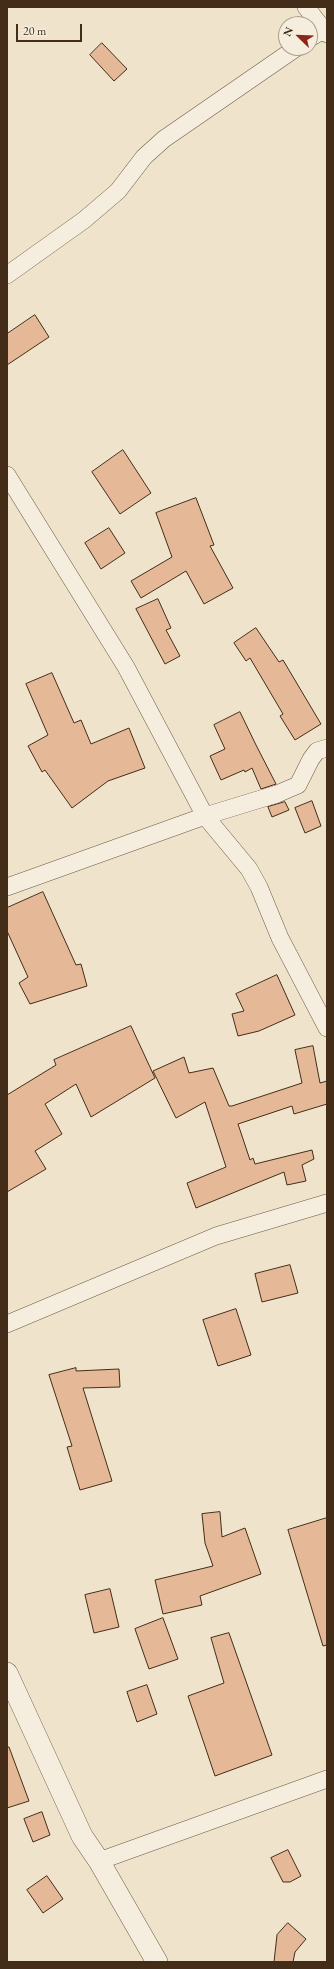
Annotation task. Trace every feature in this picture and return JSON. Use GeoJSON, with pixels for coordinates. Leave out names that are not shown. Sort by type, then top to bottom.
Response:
{"type":"FeatureCollection","features":[{"type":"Feature","properties":{"kind":"street"},"geometry":{"type":"LineString","coordinates":[[306,7],[322,32]]}},
{"type":"Feature","properties":{"kind":"street"},"geometry":{"type":"LineString","coordinates":[[7,275],[95,210],[118,191],[144,157],[164,139],[284,56]]}},
{"type":"Feature","properties":{"kind":"street"},"geometry":{"type":"LineString","coordinates":[[7,475],[126,667],[205,816],[249,869],[259,887],[280,938],[327,1028]]}},
{"type":"Feature","properties":{"kind":"street"},"geometry":{"type":"LineString","coordinates":[[7,887],[205,816],[277,794],[298,785],[311,759],[317,752],[327,748]]}},
{"type":"Feature","properties":{"kind":"street"},"geometry":{"type":"LineString","coordinates":[[7,1324],[216,1236],[327,1203]]}},
{"type":"Feature","properties":{"kind":"street"},"geometry":{"type":"LineString","coordinates":[[7,1673],[82,1836],[99,1861],[157,1962]]}},
{"type":"Feature","properties":{"kind":"street"},"geometry":{"type":"LineString","coordinates":[[99,1861],[327,1779]]}},
{"type":"Feature","properties":{"kind":"building"},"geometry":{"type":"Polygon","coordinates":[[[102,43],[127,69],[114,81],[90,55],[102,43]]]}},
{"type":"Feature","properties":{"kind":"building"},"geometry":{"type":"Polygon","coordinates":[[[35,315],[49,337],[7,365],[7,334],[35,315]]]}},
{"type":"Feature","properties":{"kind":"building"},"geometry":{"type":"Polygon","coordinates":[[[123,450],[151,493],[120,514],[92,472],[123,450]]]}},
{"type":"Feature","properties":{"kind":"building"},"geometry":{"type":"Polygon","coordinates":[[[196,498],[214,545],[210,546],[233,588],[204,604],[186,571],[141,598],[131,581],[172,557],[156,513],[196,498]]]}},
{"type":"Feature","properties":{"kind":"building"},"geometry":{"type":"Polygon","coordinates":[[[109,528],[125,553],[101,569],[85,543],[109,528]]]}},
{"type":"Feature","properties":{"kind":"building"},"geometry":{"type":"Polygon","coordinates":[[[158,599],[171,628],[166,630],[180,656],[165,664],[136,609],[158,599]]]}},
{"type":"Feature","properties":{"kind":"building"},"geometry":{"type":"Polygon","coordinates":[[[256,628],[279,662],[283,660],[321,724],[295,740],[280,716],[283,714],[250,658],[246,661],[234,643],[256,628]]]}},
{"type":"Feature","properties":{"kind":"building"},"geometry":{"type":"Polygon","coordinates":[[[52,673],[74,723],[81,720],[91,744],[129,728],[145,768],[108,781],[72,808],[45,770],[42,772],[28,746],[48,735],[26,684],[52,673]]]}},
{"type":"Feature","properties":{"kind":"building"},"geometry":{"type":"Polygon","coordinates":[[[240,712],[276,784],[261,789],[252,768],[245,772],[244,770],[221,780],[210,756],[225,749],[214,725],[240,712]]]}},
{"type":"Feature","properties":{"kind":"building"},"geometry":{"type":"Polygon","coordinates":[[[312,801],[321,826],[305,833],[295,808],[312,801]]]}},
{"type":"Feature","properties":{"kind":"building"},"geometry":{"type":"Polygon","coordinates":[[[285,802],[289,810],[272,817],[268,807],[285,802]]]}},
{"type":"Feature","properties":{"kind":"building"},"geometry":{"type":"Polygon","coordinates":[[[43,892],[76,965],[81,964],[87,986],[30,1004],[19,983],[28,977],[7,931],[7,908],[43,892]]]}},
{"type":"Feature","properties":{"kind":"building"},"geometry":{"type":"Polygon","coordinates":[[[277,975],[295,1015],[259,1031],[238,1036],[232,1014],[244,1011],[236,994],[277,975]]]}},
{"type":"Feature","properties":{"kind":"building"},"geometry":{"type":"Polygon","coordinates":[[[131,1026],[155,1078],[91,1117],[76,1084],[45,1104],[62,1134],[35,1151],[46,1169],[7,1192],[7,1095],[56,1065],[54,1060],[131,1026]]]}},
{"type":"Feature","properties":{"kind":"building"},"geometry":{"type":"Polygon","coordinates":[[[313,1046],[320,1083],[327,1081],[327,1104],[294,1114],[292,1106],[238,1124],[250,1160],[253,1158],[255,1164],[312,1150],[314,1159],[302,1165],[306,1181],[287,1185],[284,1172],[196,1208],[187,1183],[226,1167],[205,1102],[176,1118],[153,1071],[184,1057],[189,1073],[213,1068],[229,1106],[232,1106],[302,1083],[295,1050],[313,1046]]]}},
{"type":"Feature","properties":{"kind":"building"},"geometry":{"type":"Polygon","coordinates":[[[290,1265],[298,1293],[262,1302],[255,1274],[290,1265]]]}},
{"type":"Feature","properties":{"kind":"building"},"geometry":{"type":"Polygon","coordinates":[[[236,1309],[251,1355],[218,1366],[203,1320],[236,1309]]]}},
{"type":"Feature","properties":{"kind":"building"},"geometry":{"type":"Polygon","coordinates":[[[76,1368],[76,1371],[119,1369],[120,1387],[83,1388],[112,1481],[80,1490],[67,1447],[72,1446],[49,1375],[76,1368]]]}},
{"type":"Feature","properties":{"kind":"building"},"geometry":{"type":"Polygon","coordinates":[[[220,1512],[222,1537],[245,1528],[261,1574],[200,1596],[202,1605],[163,1614],[155,1580],[213,1566],[205,1543],[202,1514],[220,1512]]]}},
{"type":"Feature","properties":{"kind":"building"},"geometry":{"type":"Polygon","coordinates":[[[327,1518],[327,1645],[323,1646],[288,1530],[327,1518]]]}},
{"type":"Feature","properties":{"kind":"building"},"geometry":{"type":"Polygon","coordinates":[[[110,1589],[119,1627],[94,1633],[85,1595],[110,1589]]]}},
{"type":"Feature","properties":{"kind":"building"},"geometry":{"type":"Polygon","coordinates":[[[163,1618],[178,1659],[149,1669],[135,1629],[163,1618]]]}},
{"type":"Feature","properties":{"kind":"building"},"geometry":{"type":"Polygon","coordinates":[[[229,1633],[272,1755],[215,1776],[188,1696],[224,1683],[211,1638],[229,1633]]]}},
{"type":"Feature","properties":{"kind":"building"},"geometry":{"type":"Polygon","coordinates":[[[147,1685],[157,1714],[137,1722],[127,1692],[147,1685]]]}},
{"type":"Feature","properties":{"kind":"building"},"geometry":{"type":"Polygon","coordinates":[[[7,1747],[9,1747],[29,1801],[7,1808],[7,1747]]]}},
{"type":"Feature","properties":{"kind":"building"},"geometry":{"type":"Polygon","coordinates":[[[42,1812],[50,1835],[33,1842],[24,1819],[42,1812]]]}},
{"type":"Feature","properties":{"kind":"building"},"geometry":{"type":"Polygon","coordinates":[[[288,1850],[301,1876],[290,1882],[283,1882],[271,1858],[288,1850]]]}},
{"type":"Feature","properties":{"kind":"building"},"geometry":{"type":"Polygon","coordinates":[[[47,1876],[63,1899],[43,1913],[27,1890],[47,1876]]]}},
{"type":"Feature","properties":{"kind":"building"},"geometry":{"type":"Polygon","coordinates":[[[288,1923],[306,1939],[295,1952],[293,1962],[274,1962],[277,1935],[288,1923]]]}}]}
